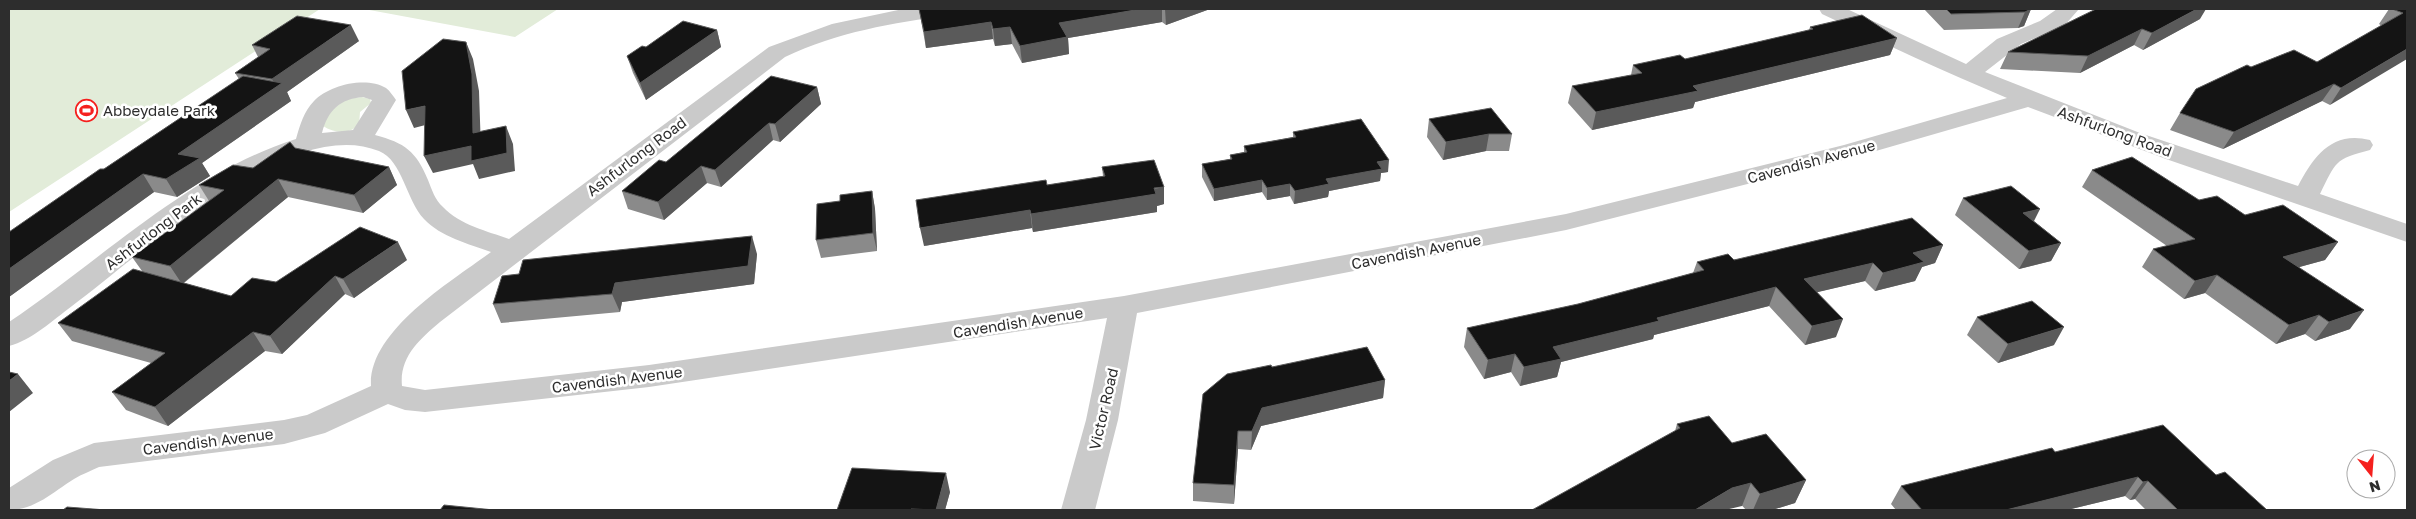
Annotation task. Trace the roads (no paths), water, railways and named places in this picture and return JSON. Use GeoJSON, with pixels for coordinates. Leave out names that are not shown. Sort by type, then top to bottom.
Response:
{"type":"FeatureCollection","features":[{"type":"Feature","properties":{"kind":"street","name":"Ashfurlong Road"},"geometry":{"type":"LineString","coordinates":[[387,392],[384,380],[388,361],[405,337],[452,295],[777,52],[812,36],[864,22],[950,9]]}},
{"type":"Feature","properties":{"kind":"street","name":"Ashfurlong Road"},"geometry":{"type":"LineString","coordinates":[[1830,9],[1968,74],[2029,99],[2175,154],[2306,196],[2407,234]]}},
{"type":"Feature","properties":{"kind":"street"},"geometry":{"type":"LineString","coordinates":[[1968,74],[2004,44],[2023,33],[2043,28],[2065,14],[2068,9]]}},
{"type":"Feature","properties":{"kind":"street"},"geometry":{"type":"LineString","coordinates":[[307,143],[315,115],[323,104],[347,92],[364,90],[376,92],[384,100],[361,138]]}},
{"type":"Feature","properties":{"kind":"street","name":"Cavendish Avenue"},"geometry":{"type":"LineString","coordinates":[[9,501],[23,496],[64,469],[94,455],[284,432],[314,425],[387,392],[405,399],[425,401],[648,376],[1124,306],[1566,222],[1853,150],[2029,99]]}},
{"type":"Feature","properties":{"kind":"street","name":"Ashfurlong Park"},"geometry":{"type":"LineString","coordinates":[[9,336],[60,302],[206,191],[267,158],[307,143],[361,138],[389,146],[411,166],[420,197],[435,215],[455,227],[511,250]]}},
{"type":"Feature","properties":{"kind":"street"},"geometry":{"type":"LineString","coordinates":[[2306,196],[2328,154],[2344,147],[2360,145]]}},
{"type":"Feature","properties":{"kind":"street","name":"Victor Road"},"geometry":{"type":"LineString","coordinates":[[1078,510],[1102,420],[1124,306]]}},
{"type":"Feature","properties":{"kind":"place","name":"Abbeydale Park"},"geometry":{"type":"Point","coordinates":[87,110]}}]}
